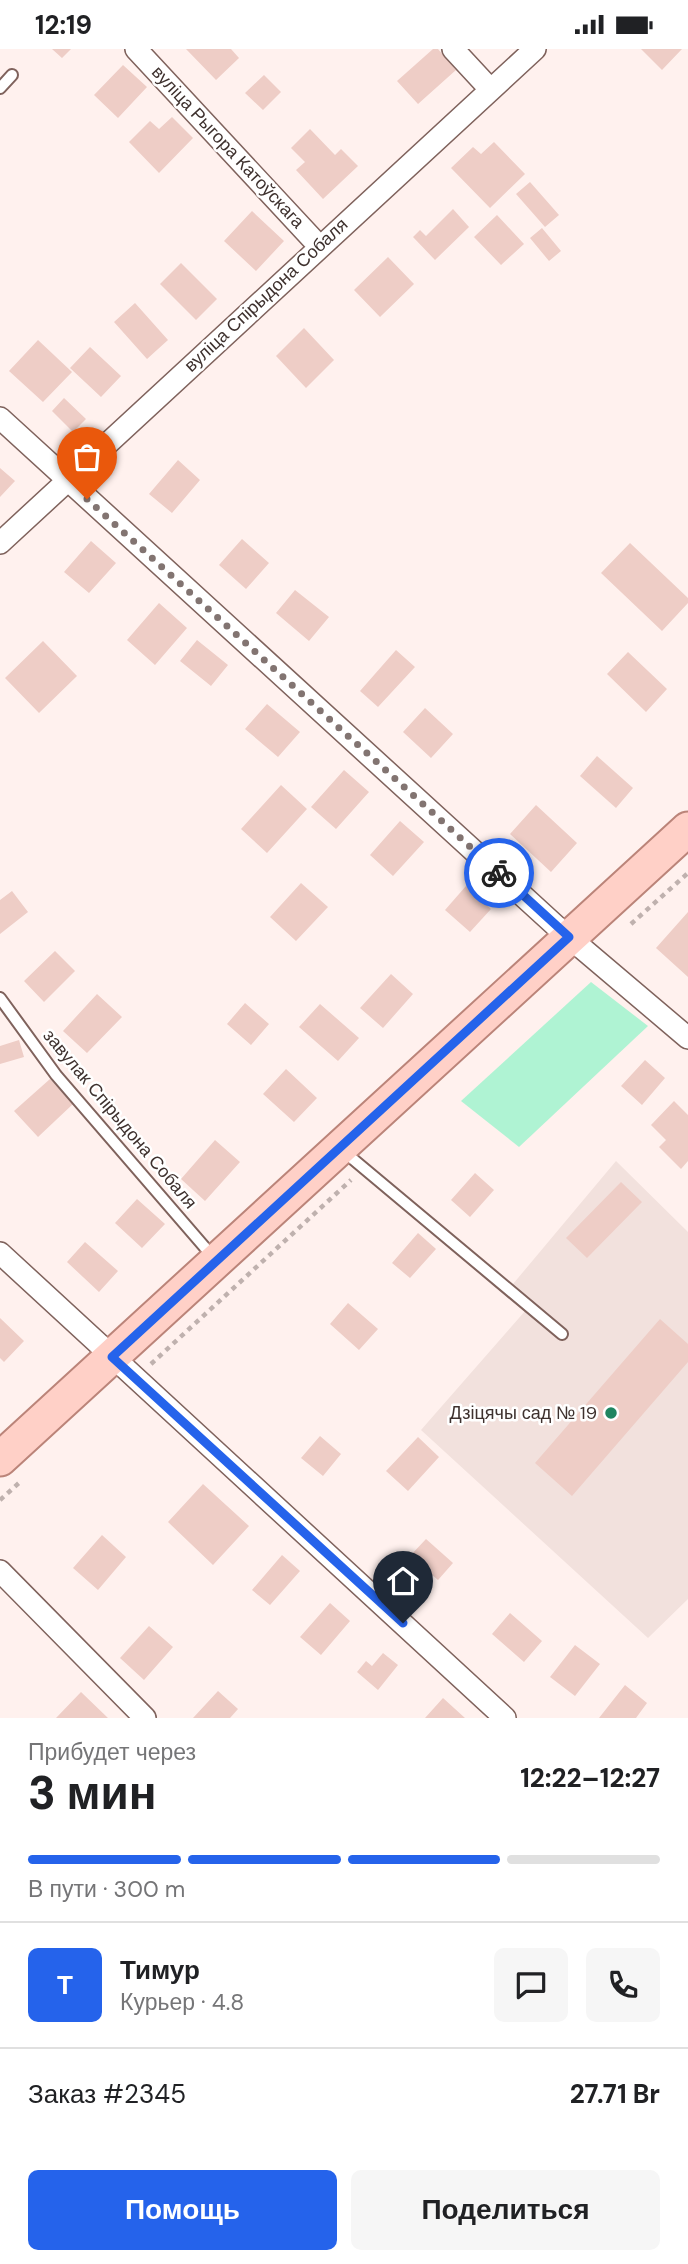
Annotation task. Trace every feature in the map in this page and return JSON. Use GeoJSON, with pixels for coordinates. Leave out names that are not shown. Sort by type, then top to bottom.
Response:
{"type":"FeatureCollection","features":[{"type":"Feature","properties":{"kind":"main road"},"geometry":{"type":"LineString","coordinates":[[0,1459],[688,829]]}},
{"type":"Feature","properties":{"kind":"street","name":"вуліца Рыгора Катоўскага"},"geometry":{"type":"LineString","coordinates":[[136,49],[319,246]]}},
{"type":"Feature","properties":{"kind":"street"},"geometry":{"type":"LineString","coordinates":[[453,49],[490,89]]}},
{"type":"Feature","properties":{"kind":"street","name":"вуліца Спірыдона Собаля"},"geometry":{"type":"LineString","coordinates":[[0,543],[534,49]]}},
{"type":"Feature","properties":{"kind":"street"},"geometry":{"type":"LineString","coordinates":[[0,418],[569,937],[688,1038]]}},
{"type":"Feature","properties":{"kind":"street"},"geometry":{"type":"LineString","coordinates":[[0,1254],[505,1718]]}},
{"type":"Feature","properties":{"kind":"street"},"geometry":{"type":"LineString","coordinates":[[0,1571],[145,1718]]}},
{"type":"Feature","properties":{"kind":"lane"},"geometry":{"type":"LineString","coordinates":[[0,88],[12,75]]}},
{"type":"Feature","properties":{"kind":"lane","name":"завулак Спірыдона Собаля"},"geometry":{"type":"LineString","coordinates":[[0,998],[56,1075],[216,1260]]}},
{"type":"Feature","properties":{"kind":"lane"},"geometry":{"type":"LineString","coordinates":[[340,1149],[527,1308],[562,1334]]}},
{"type":"Feature","properties":{"kind":"shaded area"},"geometry":{"type":"Polygon","coordinates":[[[616,1161],[688,1232],[688,1599],[648,1638],[421,1430],[533,1302],[513,1284],[616,1161]]]}},
{"type":"Feature","properties":{"kind":"green space"},"geometry":{"type":"Polygon","coordinates":[[[591,982],[648,1026],[519,1147],[461,1101],[591,982]]]}},
{"type":"Feature","properties":{"kind":"building"},"geometry":{"type":"Polygon","coordinates":[[[52,49],[71,49],[62,58],[52,49]]]}},
{"type":"Feature","properties":{"kind":"building"},"geometry":{"type":"Polygon","coordinates":[[[186,49],[231,49],[239,58],[216,80],[186,49]]]}},
{"type":"Feature","properties":{"kind":"building"},"geometry":{"type":"Polygon","coordinates":[[[433,49],[438,49],[456,70],[418,104],[397,81],[433,49]]]}},
{"type":"Feature","properties":{"kind":"building"},"geometry":{"type":"Polygon","coordinates":[[[641,49],[682,49],[662,70],[641,49]]]}},
{"type":"Feature","properties":{"kind":"building"},"geometry":{"type":"Polygon","coordinates":[[[123,65],[147,87],[118,118],[94,95],[123,65]]]}},
{"type":"Feature","properties":{"kind":"building"},"geometry":{"type":"Polygon","coordinates":[[[264,75],[281,92],[263,110],[245,93],[264,75]]]}},
{"type":"Feature","properties":{"kind":"building"},"geometry":{"type":"Polygon","coordinates":[[[172,117],[193,138],[159,173],[129,142],[150,121],[159,129],[172,117]]]}},
{"type":"Feature","properties":{"kind":"building"},"geometry":{"type":"Polygon","coordinates":[[[310,129],[335,155],[341,149],[358,166],[323,199],[296,170],[305,162],[291,148],[310,129]]]}},
{"type":"Feature","properties":{"kind":"building"},"geometry":{"type":"Polygon","coordinates":[[[494,142],[525,174],[490,208],[451,168],[473,147],[481,154],[494,142]]]}},
{"type":"Feature","properties":{"kind":"building"},"geometry":{"type":"Polygon","coordinates":[[[530,182],[559,215],[545,227],[516,194],[530,182]]]}},
{"type":"Feature","properties":{"kind":"building"},"geometry":{"type":"Polygon","coordinates":[[[453,209],[469,227],[435,260],[413,237],[420,230],[426,236],[453,209]]]}},
{"type":"Feature","properties":{"kind":"building"},"geometry":{"type":"Polygon","coordinates":[[[252,211],[284,241],[256,271],[224,241],[252,211]]]}},
{"type":"Feature","properties":{"kind":"building"},"geometry":{"type":"Polygon","coordinates":[[[497,215],[524,244],[501,265],[474,237],[497,215]]]}},
{"type":"Feature","properties":{"kind":"building"},"geometry":{"type":"Polygon","coordinates":[[[542,228],[561,251],[549,261],[530,238],[542,228]]]}},
{"type":"Feature","properties":{"kind":"building"},"geometry":{"type":"Polygon","coordinates":[[[388,257],[414,284],[380,317],[354,290],[388,257]]]}},
{"type":"Feature","properties":{"kind":"building"},"geometry":{"type":"Polygon","coordinates":[[[181,263],[217,299],[196,320],[160,284],[181,263]]]}},
{"type":"Feature","properties":{"kind":"building"},"geometry":{"type":"Polygon","coordinates":[[[135,303],[168,340],[147,359],[114,322],[135,303]]]}},
{"type":"Feature","properties":{"kind":"building"},"geometry":{"type":"Polygon","coordinates":[[[304,328],[334,360],[306,388],[276,356],[304,328]]]}},
{"type":"Feature","properties":{"kind":"building"},"geometry":{"type":"Polygon","coordinates":[[[38,340],[72,372],[43,402],[9,371],[38,340]]]}},
{"type":"Feature","properties":{"kind":"building"},"geometry":{"type":"Polygon","coordinates":[[[90,347],[121,376],[101,397],[70,368],[90,347]]]}},
{"type":"Feature","properties":{"kind":"building"},"geometry":{"type":"Polygon","coordinates":[[[64,398],[86,419],[73,432],[52,411],[64,398]]]}},
{"type":"Feature","properties":{"kind":"building"},"geometry":{"type":"Polygon","coordinates":[[[178,460],[200,480],[172,513],[149,494],[178,460]]]}},
{"type":"Feature","properties":{"kind":"building"},"geometry":{"type":"Polygon","coordinates":[[[0,468],[15,481],[0,497],[0,468]]]}},
{"type":"Feature","properties":{"kind":"building"},"geometry":{"type":"Polygon","coordinates":[[[242,539],[269,563],[246,589],[219,565],[242,539]]]}},
{"type":"Feature","properties":{"kind":"building"},"geometry":{"type":"Polygon","coordinates":[[[91,541],[116,563],[89,593],[64,572],[91,541]]]}},
{"type":"Feature","properties":{"kind":"building"},"geometry":{"type":"Polygon","coordinates":[[[630,543],[688,598],[688,603],[662,631],[601,573],[630,543]]]}},
{"type":"Feature","properties":{"kind":"building"},"geometry":{"type":"Polygon","coordinates":[[[295,590],[329,617],[309,641],[276,613],[295,590]]]}},
{"type":"Feature","properties":{"kind":"building"},"geometry":{"type":"Polygon","coordinates":[[[159,603],[187,628],[155,665],[127,640],[159,603]]]}},
{"type":"Feature","properties":{"kind":"building"},"geometry":{"type":"Polygon","coordinates":[[[197,640],[228,665],[211,686],[180,661],[197,640]]]}},
{"type":"Feature","properties":{"kind":"building"},"geometry":{"type":"Polygon","coordinates":[[[43,641],[77,676],[39,713],[5,678],[43,641]]]}},
{"type":"Feature","properties":{"kind":"building"},"geometry":{"type":"Polygon","coordinates":[[[396,650],[415,667],[378,707],[360,691],[396,650]]]}},
{"type":"Feature","properties":{"kind":"building"},"geometry":{"type":"Polygon","coordinates":[[[628,652],[667,689],[646,712],[607,674],[628,652]]]}},
{"type":"Feature","properties":{"kind":"building"},"geometry":{"type":"Polygon","coordinates":[[[267,704],[300,732],[278,757],[245,729],[267,704]]]}},
{"type":"Feature","properties":{"kind":"building"},"geometry":{"type":"Polygon","coordinates":[[[425,708],[453,734],[431,758],[403,732],[425,708]]]}},
{"type":"Feature","properties":{"kind":"building"},"geometry":{"type":"Polygon","coordinates":[[[597,756],[633,788],[616,808],[580,776],[597,756]]]}},
{"type":"Feature","properties":{"kind":"building"},"geometry":{"type":"Polygon","coordinates":[[[344,770],[369,792],[336,829],[311,807],[344,770]]]}},
{"type":"Feature","properties":{"kind":"building"},"geometry":{"type":"Polygon","coordinates":[[[281,785],[307,809],[267,853],[241,829],[281,785]]]}},
{"type":"Feature","properties":{"kind":"building"},"geometry":{"type":"Polygon","coordinates":[[[536,805],[577,843],[551,872],[510,834],[536,805]]]}},
{"type":"Feature","properties":{"kind":"building"},"geometry":{"type":"Polygon","coordinates":[[[400,821],[424,842],[393,876],[370,855],[400,821]]]}},
{"type":"Feature","properties":{"kind":"building"},"geometry":{"type":"Polygon","coordinates":[[[301,883],[328,907],[296,941],[270,917],[301,883]]]}},
{"type":"Feature","properties":{"kind":"building"},"geometry":{"type":"Polygon","coordinates":[[[466,886],[491,909],[470,932],[445,910],[466,886]]]}},
{"type":"Feature","properties":{"kind":"building"},"geometry":{"type":"Polygon","coordinates":[[[12,891],[28,912],[0,934],[0,900],[12,891]]]}},
{"type":"Feature","properties":{"kind":"building"},"geometry":{"type":"Polygon","coordinates":[[[688,912],[688,977],[656,948],[688,912]]]}},
{"type":"Feature","properties":{"kind":"building"},"geometry":{"type":"Polygon","coordinates":[[[55,951],[75,971],[44,1002],[24,981],[55,951]]]}},
{"type":"Feature","properties":{"kind":"building"},"geometry":{"type":"Polygon","coordinates":[[[391,974],[413,994],[383,1028],[360,1008],[391,974]]]}},
{"type":"Feature","properties":{"kind":"building"},"geometry":{"type":"Polygon","coordinates":[[[97,994],[122,1017],[87,1053],[63,1031],[97,994]]]}},
{"type":"Feature","properties":{"kind":"building"},"geometry":{"type":"Polygon","coordinates":[[[245,1003],[269,1024],[251,1045],[227,1024],[245,1003]]]}},
{"type":"Feature","properties":{"kind":"building"},"geometry":{"type":"Polygon","coordinates":[[[320,1004],[359,1038],[338,1061],[299,1027],[320,1004]]]}},
{"type":"Feature","properties":{"kind":"building"},"geometry":{"type":"Polygon","coordinates":[[[19,1040],[24,1057],[0,1064],[0,1046],[19,1040]]]}},
{"type":"Feature","properties":{"kind":"building"},"geometry":{"type":"Polygon","coordinates":[[[645,1060],[665,1078],[642,1105],[621,1086],[645,1060]]]}},
{"type":"Feature","properties":{"kind":"building"},"geometry":{"type":"Polygon","coordinates":[[[286,1069],[317,1098],[294,1122],[263,1094],[286,1069]]]}},
{"type":"Feature","properties":{"kind":"building"},"geometry":{"type":"Polygon","coordinates":[[[50,1079],[73,1104],[38,1137],[14,1111],[50,1079]]]}},
{"type":"Feature","properties":{"kind":"building"},"geometry":{"type":"Polygon","coordinates":[[[674,1101],[688,1115],[688,1161],[681,1169],[659,1147],[666,1140],[651,1125],[674,1101]]]}},
{"type":"Feature","properties":{"kind":"building"},"geometry":{"type":"Polygon","coordinates":[[[215,1140],[240,1162],[205,1201],[181,1179],[215,1140]]]}},
{"type":"Feature","properties":{"kind":"building"},"geometry":{"type":"Polygon","coordinates":[[[475,1173],[494,1190],[470,1217],[451,1200],[475,1173]]]}},
{"type":"Feature","properties":{"kind":"building"},"geometry":{"type":"Polygon","coordinates":[[[621,1182],[642,1202],[587,1258],[566,1238],[621,1182]]]}},
{"type":"Feature","properties":{"kind":"building"},"geometry":{"type":"Polygon","coordinates":[[[137,1199],[165,1224],[142,1248],[115,1223],[137,1199]]]}},
{"type":"Feature","properties":{"kind":"building"},"geometry":{"type":"Polygon","coordinates":[[[418,1233],[436,1249],[410,1278],[392,1263],[418,1233]]]}},
{"type":"Feature","properties":{"kind":"building"},"geometry":{"type":"Polygon","coordinates":[[[85,1242],[118,1271],[99,1292],[67,1262],[85,1242]]]}},
{"type":"Feature","properties":{"kind":"building"},"geometry":{"type":"Polygon","coordinates":[[[348,1303],[378,1329],[359,1350],[330,1324],[348,1303]]]}},
{"type":"Feature","properties":{"kind":"building"},"geometry":{"type":"Polygon","coordinates":[[[0,1318],[24,1341],[4,1362],[0,1358],[0,1318]]]}},
{"type":"Feature","properties":{"kind":"building","name":"Дзіцячы сад № 19"},"geometry":{"type":"Polygon","coordinates":[[[660,1319],[688,1344],[688,1362],[572,1496],[535,1463],[660,1319]]]}},
{"type":"Feature","properties":{"kind":"building"},"geometry":{"type":"Polygon","coordinates":[[[320,1436],[341,1454],[323,1476],[301,1458],[320,1436]]]}},
{"type":"Feature","properties":{"kind":"building"},"geometry":{"type":"Polygon","coordinates":[[[418,1437],[439,1457],[408,1491],[386,1471],[418,1437]]]}},
{"type":"Feature","properties":{"kind":"building"},"geometry":{"type":"Polygon","coordinates":[[[203,1484],[249,1526],[213,1565],[168,1522],[203,1484]]]}},
{"type":"Feature","properties":{"kind":"building"},"geometry":{"type":"Polygon","coordinates":[[[102,1535],[126,1557],[98,1590],[73,1568],[102,1535]]]}},
{"type":"Feature","properties":{"kind":"building"},"geometry":{"type":"Polygon","coordinates":[[[426,1539],[453,1563],[438,1580],[410,1556],[426,1539]]]}},
{"type":"Feature","properties":{"kind":"building"},"geometry":{"type":"Polygon","coordinates":[[[282,1555],[300,1571],[270,1605],[252,1590],[282,1555]]]}},
{"type":"Feature","properties":{"kind":"building"},"geometry":{"type":"Polygon","coordinates":[[[330,1603],[350,1621],[321,1655],[300,1637],[330,1603]]]}},
{"type":"Feature","properties":{"kind":"building"},"geometry":{"type":"Polygon","coordinates":[[[510,1613],[542,1641],[524,1662],[492,1634],[510,1613]]]}},
{"type":"Feature","properties":{"kind":"building"},"geometry":{"type":"Polygon","coordinates":[[[149,1626],[173,1647],[144,1680],[120,1658],[149,1626]]]}},
{"type":"Feature","properties":{"kind":"building"},"geometry":{"type":"Polygon","coordinates":[[[575,1645],[600,1664],[575,1696],[550,1677],[575,1645]]]}},
{"type":"Feature","properties":{"kind":"building"},"geometry":{"type":"Polygon","coordinates":[[[383,1653],[398,1665],[378,1690],[357,1672],[366,1661],[372,1666],[383,1653]]]}},
{"type":"Feature","properties":{"kind":"building"},"geometry":{"type":"Polygon","coordinates":[[[625,1685],[647,1703],[636,1718],[599,1718],[625,1685]]]}},
{"type":"Feature","properties":{"kind":"building"},"geometry":{"type":"Polygon","coordinates":[[[218,1691],[238,1709],[230,1718],[193,1718],[218,1691]]]}},
{"type":"Feature","properties":{"kind":"building"},"geometry":{"type":"Polygon","coordinates":[[[81,1692],[108,1718],[56,1718],[81,1692]]]}},
{"type":"Feature","properties":{"kind":"building"},"geometry":{"type":"Polygon","coordinates":[[[443,1698],[465,1718],[425,1718],[443,1698]]]}},
{"type":"Feature","properties":{"kind":"way so far"},"geometry":{"type":"LineString","coordinates":[[87,499],[499,873]]}},
{"type":"Feature","properties":{"kind":"place","name":"Дзіцячы сад № 19"},"geometry":{"type":"Point","coordinates":[611,1413]}},
{"type":"Feature","properties":{"kind":"route"},"geometry":{"type":"LineString","coordinates":[[403,1623],[112,1357],[569,937],[499,873]]}}]}
